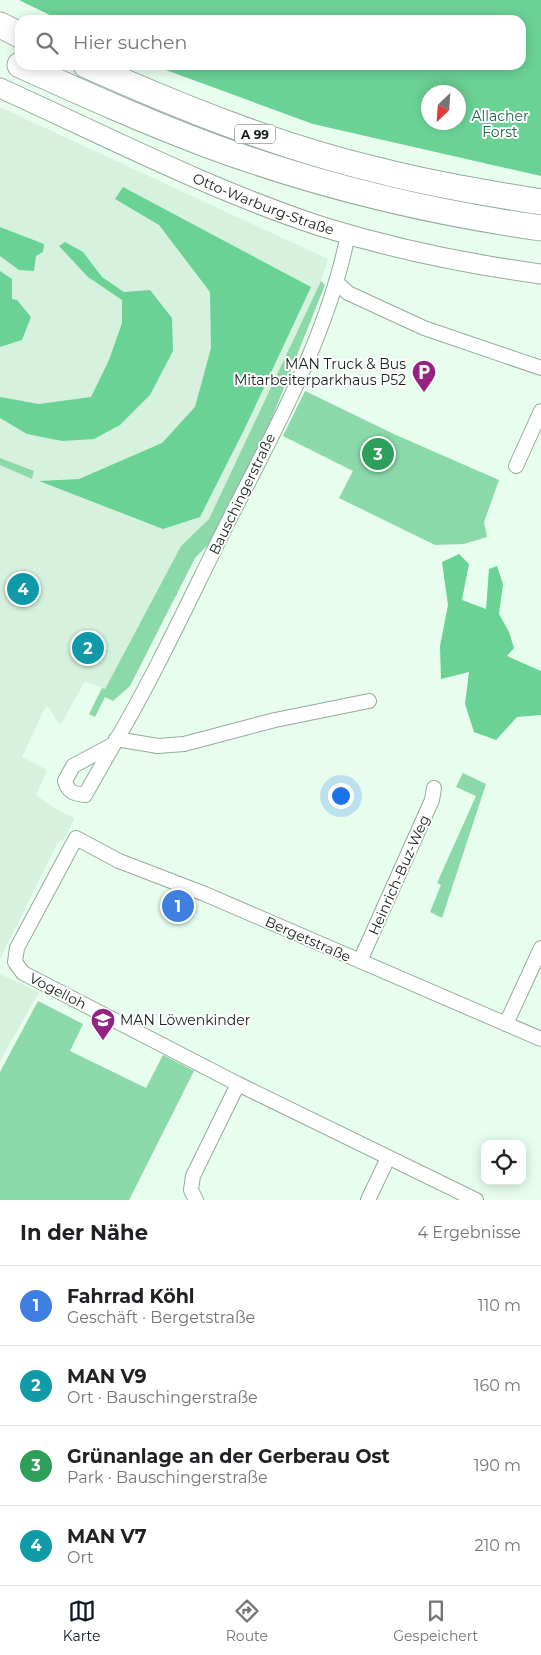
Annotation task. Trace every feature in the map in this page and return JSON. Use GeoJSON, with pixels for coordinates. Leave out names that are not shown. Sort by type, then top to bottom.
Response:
{"type":"FeatureCollection","features":[{"type":"Feature","properties":{"kind":"highway"},"geometry":{"type":"LineString","coordinates":[[0,25],[15,32]]}},
{"type":"Feature","properties":{"kind":"highway","name":"A 99"},"geometry":{"type":"LineString","coordinates":[[0,56],[15,63]]}},
{"type":"Feature","properties":{"kind":"highway","name":"A 99"},"geometry":{"type":"LineString","coordinates":[[31,70],[151,123],[265,164],[379,197],[480,219],[541,228]]}},
{"type":"Feature","properties":{"kind":"highway","name":"A 99"},"geometry":{"type":"LineString","coordinates":[[97,70],[168,102],[316,153],[377,170],[465,189],[541,202]]}},
{"type":"Feature","properties":{"kind":"main road","name":"Otto-Warburg-Straße"},"geometry":{"type":"LineString","coordinates":[[0,88],[190,175],[269,207],[348,234],[418,253],[541,274]]}},
{"type":"Feature","properties":{"kind":"street","name":"Bauschingerstraße"},"geometry":{"type":"LineString","coordinates":[[348,234],[336,282],[309,352],[272,433],[115,742],[158,746],[184,744],[275,720],[369,701]]}},
{"type":"Feature","properties":{"kind":"street"},"geometry":{"type":"LineString","coordinates":[[336,282],[348,293],[424,328],[541,368]]}},
{"type":"Feature","properties":{"kind":"street"},"geometry":{"type":"LineString","coordinates":[[516,466],[541,411]]}},
{"type":"Feature","properties":{"kind":"street","name":"Heinrich-Buz-Weg"},"geometry":{"type":"LineString","coordinates":[[360,961],[432,800],[434,788]]}},
{"type":"Feature","properties":{"kind":"street","name":"Bergetstraße"},"geometry":{"type":"LineString","coordinates":[[15,962],[14,955],[24,933],[76,838],[119,861],[205,894],[541,1039]]}},
{"type":"Feature","properties":{"kind":"street"},"geometry":{"type":"LineString","coordinates":[[506,1024],[541,948]]}},
{"type":"Feature","properties":{"kind":"street","name":"Vogelloh"},"geometry":{"type":"LineString","coordinates":[[15,962],[23,973],[238,1084],[476,1200]]}},
{"type":"Feature","properties":{"kind":"street"},"geometry":{"type":"LineString","coordinates":[[196,1200],[190,1190],[193,1176],[238,1084]]}},
{"type":"Feature","properties":{"kind":"street"},"geometry":{"type":"LineString","coordinates":[[368,1200],[388,1158]]}},
{"type":"Feature","properties":{"kind":"shaded area"},"geometry":{"type":"Polygon","coordinates":[[[0,107],[328,259],[321,281],[209,519],[181,546],[105,689],[85,681],[61,724],[57,722],[49,707],[45,708],[22,757],[47,770],[36,795],[54,808],[75,818],[64,839],[58,842],[0,959],[0,107]]]}},
{"type":"Feature","properties":{"kind":"shaded area"},"geometry":{"type":"Polygon","coordinates":[[[0,974],[39,992],[0,1061],[0,974]]]}},
{"type":"Feature","properties":{"kind":"green space","name":"Allacher Forst"},"geometry":{"type":"Polygon","coordinates":[[[19,0],[541,0],[541,176],[313,124],[166,70],[526,70],[526,15],[50,15],[19,0]]]}},
{"type":"Feature","properties":{"kind":"green space"},"geometry":{"type":"Polygon","coordinates":[[[123,187],[311,287],[244,430],[200,517],[163,529],[39,481],[79,479],[162,443],[195,407],[211,348],[210,292],[159,225],[115,199],[123,187]]]}},
{"type":"Feature","properties":{"kind":"green space"},"geometry":{"type":"Polygon","coordinates":[[[0,227],[44,244],[43,252],[36,256],[34,271],[19,270],[0,256],[0,227]]]}},
{"type":"Feature","properties":{"kind":"green space"},"geometry":{"type":"Polygon","coordinates":[[[65,242],[83,252],[102,277],[124,292],[150,290],[172,318],[173,351],[150,395],[120,425],[94,439],[62,441],[27,434],[0,418],[0,397],[39,404],[91,397],[109,360],[122,323],[122,300],[88,277],[59,246],[65,242]]]}},
{"type":"Feature","properties":{"kind":"green space"},"geometry":{"type":"Polygon","coordinates":[[[0,271],[12,279],[12,299],[17,300],[31,317],[22,340],[0,347],[0,271]]]}},
{"type":"Feature","properties":{"kind":"green space"},"geometry":{"type":"Polygon","coordinates":[[[321,281],[325,285],[269,425],[209,544],[195,558],[130,686],[113,701],[105,697],[95,717],[89,714],[102,688],[105,689],[181,546],[209,519],[321,281]]]}},
{"type":"Feature","properties":{"kind":"green space"},"geometry":{"type":"Polygon","coordinates":[[[305,391],[396,435],[499,480],[484,522],[487,537],[464,544],[435,545],[339,498],[353,471],[283,436],[305,391]]]}},
{"type":"Feature","properties":{"kind":"green space"},"geometry":{"type":"Polygon","coordinates":[[[0,458],[34,471],[32,479],[0,465],[0,458]]]}},
{"type":"Feature","properties":{"kind":"green space"},"geometry":{"type":"Polygon","coordinates":[[[459,554],[469,564],[462,600],[486,609],[489,569],[497,566],[503,584],[499,614],[509,632],[514,648],[507,656],[541,671],[541,715],[517,717],[496,740],[474,732],[465,704],[469,672],[441,679],[440,646],[448,605],[442,562],[459,554]]]}},
{"type":"Feature","properties":{"kind":"green space"},"geometry":{"type":"Polygon","coordinates":[[[463,773],[486,784],[442,918],[430,912],[441,885],[437,883],[476,796],[456,787],[463,773]]]}},
{"type":"Feature","properties":{"kind":"green space"},"geometry":{"type":"Polygon","coordinates":[[[38,1001],[83,1024],[70,1051],[146,1088],[163,1055],[194,1071],[129,1200],[0,1200],[0,1072],[38,1001]]]}},
{"type":"Feature","properties":{"kind":"place","name":"MAN Truck & Bus Mitarbeiterparkhaus P52"},"geometry":{"type":"Point","coordinates":[424,393]}},
{"type":"Feature","properties":{"kind":"place","name":"Grünanlage an der Gerberau Ost"},"geometry":{"type":"Point","coordinates":[378,454]}},
{"type":"Feature","properties":{"kind":"place","name":"MAN V7"},"geometry":{"type":"Point","coordinates":[23,589]}},
{"type":"Feature","properties":{"kind":"place","name":"MAN V9"},"geometry":{"type":"Point","coordinates":[88,648]}},
{"type":"Feature","properties":{"kind":"place","name":"Fahrrad Köhl"},"geometry":{"type":"Point","coordinates":[178,906]}},
{"type":"Feature","properties":{"kind":"place","name":"MAN Löwenkinder"},"geometry":{"type":"Point","coordinates":[103,1041]}}]}
